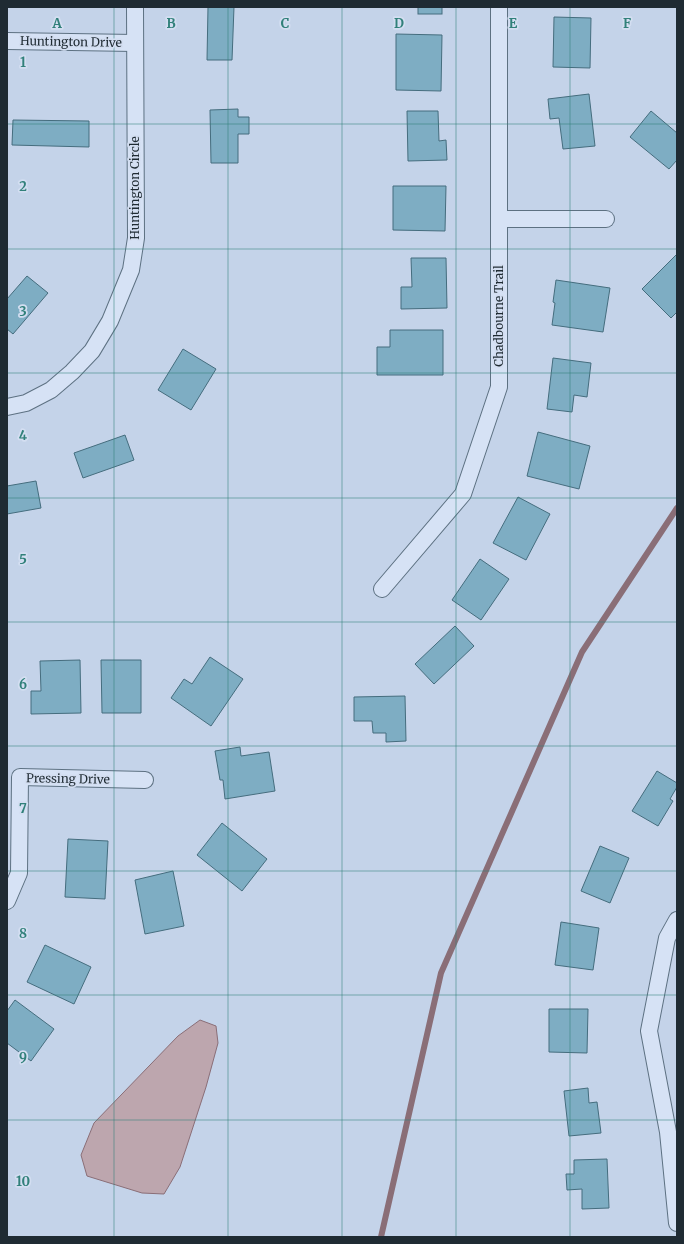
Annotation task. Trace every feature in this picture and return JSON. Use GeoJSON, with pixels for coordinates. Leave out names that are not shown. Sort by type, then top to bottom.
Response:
{"type":"FeatureCollection","features":[{"type":"Feature","properties":{"kind":"street","name":"Huntington Circle"},"geometry":{"type":"LineString","coordinates":[[7,407],[26,403],[51,390],[72,372],[92,351],[110,321],[131,270],[136,238],[135,7]]}},
{"type":"Feature","properties":{"kind":"street","name":"Chadbourne Trail"},"geometry":{"type":"LineString","coordinates":[[382,589],[464,494],[499,387],[499,7]]}},
{"type":"Feature","properties":{"kind":"street","name":"Huntington Drive"},"geometry":{"type":"LineString","coordinates":[[7,41],[135,43]]}},
{"type":"Feature","properties":{"kind":"street"},"geometry":{"type":"LineString","coordinates":[[499,219],[606,219]]}},
{"type":"Feature","properties":{"kind":"street","name":"Pressing Drive"},"geometry":{"type":"LineString","coordinates":[[7,901],[19,873],[20,777],[145,780]]}},
{"type":"Feature","properties":{"kind":"street"},"geometry":{"type":"LineString","coordinates":[[677,920],[667,938],[649,1031],[673,1131],[677,1223]]}},
{"type":"Feature","properties":{"kind":"shaded area"},"geometry":{"type":"Polygon","coordinates":[[[200,1020],[216,1026],[218,1043],[206,1087],[180,1167],[164,1194],[142,1193],[87,1176],[81,1155],[94,1123],[178,1036],[200,1020]]]}},
{"type":"Feature","properties":{"kind":"building"},"geometry":{"type":"Polygon","coordinates":[[[208,7],[234,7],[232,60],[207,60],[208,7]]]}},
{"type":"Feature","properties":{"kind":"building"},"geometry":{"type":"Polygon","coordinates":[[[418,7],[442,7],[442,14],[418,14],[418,7]]]}},
{"type":"Feature","properties":{"kind":"building"},"geometry":{"type":"Polygon","coordinates":[[[554,17],[591,18],[590,68],[553,67],[554,17]]]}},
{"type":"Feature","properties":{"kind":"building"},"geometry":{"type":"Polygon","coordinates":[[[396,34],[442,35],[441,91],[396,90],[396,34]]]}},
{"type":"Feature","properties":{"kind":"building"},"geometry":{"type":"Polygon","coordinates":[[[589,94],[595,146],[563,149],[559,118],[550,119],[548,99],[589,94]]]}},
{"type":"Feature","properties":{"kind":"building"},"geometry":{"type":"Polygon","coordinates":[[[238,109],[238,117],[249,117],[249,134],[238,134],[238,163],[211,163],[210,110],[238,109]]]}},
{"type":"Feature","properties":{"kind":"building"},"geometry":{"type":"Polygon","coordinates":[[[407,111],[438,111],[439,141],[446,140],[447,160],[408,161],[407,111]]]}},
{"type":"Feature","properties":{"kind":"building"},"geometry":{"type":"Polygon","coordinates":[[[651,111],[677,133],[677,160],[669,169],[630,137],[651,111]]]}},
{"type":"Feature","properties":{"kind":"building"},"geometry":{"type":"Polygon","coordinates":[[[13,120],[89,121],[89,147],[12,145],[13,120]]]}},
{"type":"Feature","properties":{"kind":"building"},"geometry":{"type":"Polygon","coordinates":[[[393,186],[446,186],[445,231],[393,230],[393,186]]]}},
{"type":"Feature","properties":{"kind":"building"},"geometry":{"type":"Polygon","coordinates":[[[677,254],[677,312],[671,318],[642,289],[677,254]]]}},
{"type":"Feature","properties":{"kind":"building"},"geometry":{"type":"Polygon","coordinates":[[[411,258],[446,258],[447,308],[401,309],[401,287],[412,287],[411,258]]]}},
{"type":"Feature","properties":{"kind":"building"},"geometry":{"type":"Polygon","coordinates":[[[27,276],[48,293],[13,334],[7,329],[7,299],[27,276]]]}},
{"type":"Feature","properties":{"kind":"building"},"geometry":{"type":"Polygon","coordinates":[[[556,280],[610,288],[603,332],[552,325],[556,280]]]}},
{"type":"Feature","properties":{"kind":"building"},"geometry":{"type":"Polygon","coordinates":[[[390,330],[443,330],[443,375],[377,375],[377,347],[390,347],[390,330]]]}},
{"type":"Feature","properties":{"kind":"building"},"geometry":{"type":"Polygon","coordinates":[[[183,349],[216,369],[191,410],[158,390],[183,349]]]}},
{"type":"Feature","properties":{"kind":"building"},"geometry":{"type":"Polygon","coordinates":[[[553,358],[591,363],[587,397],[574,395],[572,412],[547,409],[553,358]]]}},
{"type":"Feature","properties":{"kind":"building"},"geometry":{"type":"Polygon","coordinates":[[[538,432],[590,446],[579,489],[527,476],[538,432]]]}},
{"type":"Feature","properties":{"kind":"building"},"geometry":{"type":"Polygon","coordinates":[[[125,435],[134,460],[83,478],[74,453],[125,435]]]}},
{"type":"Feature","properties":{"kind":"building"},"geometry":{"type":"Polygon","coordinates":[[[36,481],[41,508],[7,514],[7,486],[36,481]]]}},
{"type":"Feature","properties":{"kind":"building"},"geometry":{"type":"Polygon","coordinates":[[[518,497],[550,514],[526,560],[493,543],[518,497]]]}},
{"type":"Feature","properties":{"kind":"building"},"geometry":{"type":"Polygon","coordinates":[[[480,559],[509,579],[481,620],[452,600],[480,559]]]}},
{"type":"Feature","properties":{"kind":"building"},"geometry":{"type":"Polygon","coordinates":[[[455,626],[474,646],[434,684],[415,664],[455,626]]]}},
{"type":"Feature","properties":{"kind":"building"},"geometry":{"type":"Polygon","coordinates":[[[210,657],[243,679],[211,726],[171,698],[184,679],[192,684],[210,657]]]}},
{"type":"Feature","properties":{"kind":"building"},"geometry":{"type":"Polygon","coordinates":[[[80,660],[81,713],[31,714],[31,691],[41,691],[40,661],[80,660]]]}},
{"type":"Feature","properties":{"kind":"building"},"geometry":{"type":"Polygon","coordinates":[[[101,660],[141,660],[141,713],[102,713],[101,660]]]}},
{"type":"Feature","properties":{"kind":"building"},"geometry":{"type":"Polygon","coordinates":[[[405,696],[406,741],[386,742],[386,733],[373,733],[372,721],[354,721],[354,697],[405,696]]]}},
{"type":"Feature","properties":{"kind":"building"},"geometry":{"type":"Polygon","coordinates":[[[240,747],[241,756],[269,752],[275,791],[225,799],[223,780],[220,780],[215,751],[240,747]]]}},
{"type":"Feature","properties":{"kind":"building"},"geometry":{"type":"Polygon","coordinates":[[[657,771],[677,783],[677,787],[670,799],[673,801],[658,826],[632,811],[657,771]]]}},
{"type":"Feature","properties":{"kind":"building"},"geometry":{"type":"Polygon","coordinates":[[[222,823],[267,859],[242,891],[197,855],[222,823]]]}},
{"type":"Feature","properties":{"kind":"building"},"geometry":{"type":"Polygon","coordinates":[[[68,839],[108,841],[105,899],[65,897],[68,839]]]}},
{"type":"Feature","properties":{"kind":"building"},"geometry":{"type":"Polygon","coordinates":[[[600,846],[629,858],[610,903],[581,891],[600,846]]]}},
{"type":"Feature","properties":{"kind":"building"},"geometry":{"type":"Polygon","coordinates":[[[173,871],[184,926],[145,934],[135,880],[173,871]]]}},
{"type":"Feature","properties":{"kind":"building"},"geometry":{"type":"Polygon","coordinates":[[[561,922],[599,928],[593,970],[555,965],[561,922]]]}},
{"type":"Feature","properties":{"kind":"building"},"geometry":{"type":"Polygon","coordinates":[[[45,945],[91,967],[74,1004],[27,982],[45,945]]]}},
{"type":"Feature","properties":{"kind":"building"},"geometry":{"type":"Polygon","coordinates":[[[15,1000],[54,1029],[31,1061],[7,1043],[7,1011],[15,1000]]]}},
{"type":"Feature","properties":{"kind":"building"},"geometry":{"type":"Polygon","coordinates":[[[549,1009],[588,1009],[587,1053],[549,1052],[549,1009]]]}},
{"type":"Feature","properties":{"kind":"building"},"geometry":{"type":"Polygon","coordinates":[[[588,1088],[589,1103],[597,1102],[601,1133],[569,1136],[564,1091],[588,1088]]]}},
{"type":"Feature","properties":{"kind":"building"},"geometry":{"type":"Polygon","coordinates":[[[607,1159],[609,1208],[582,1209],[582,1189],[567,1190],[566,1174],[574,1174],[574,1160],[607,1159]]]}},
{"type":"Feature","properties":{"kind":"waterway"},"geometry":{"type":"LineString","coordinates":[[381,1237],[441,973],[582,652],[677,508]]}}]}
